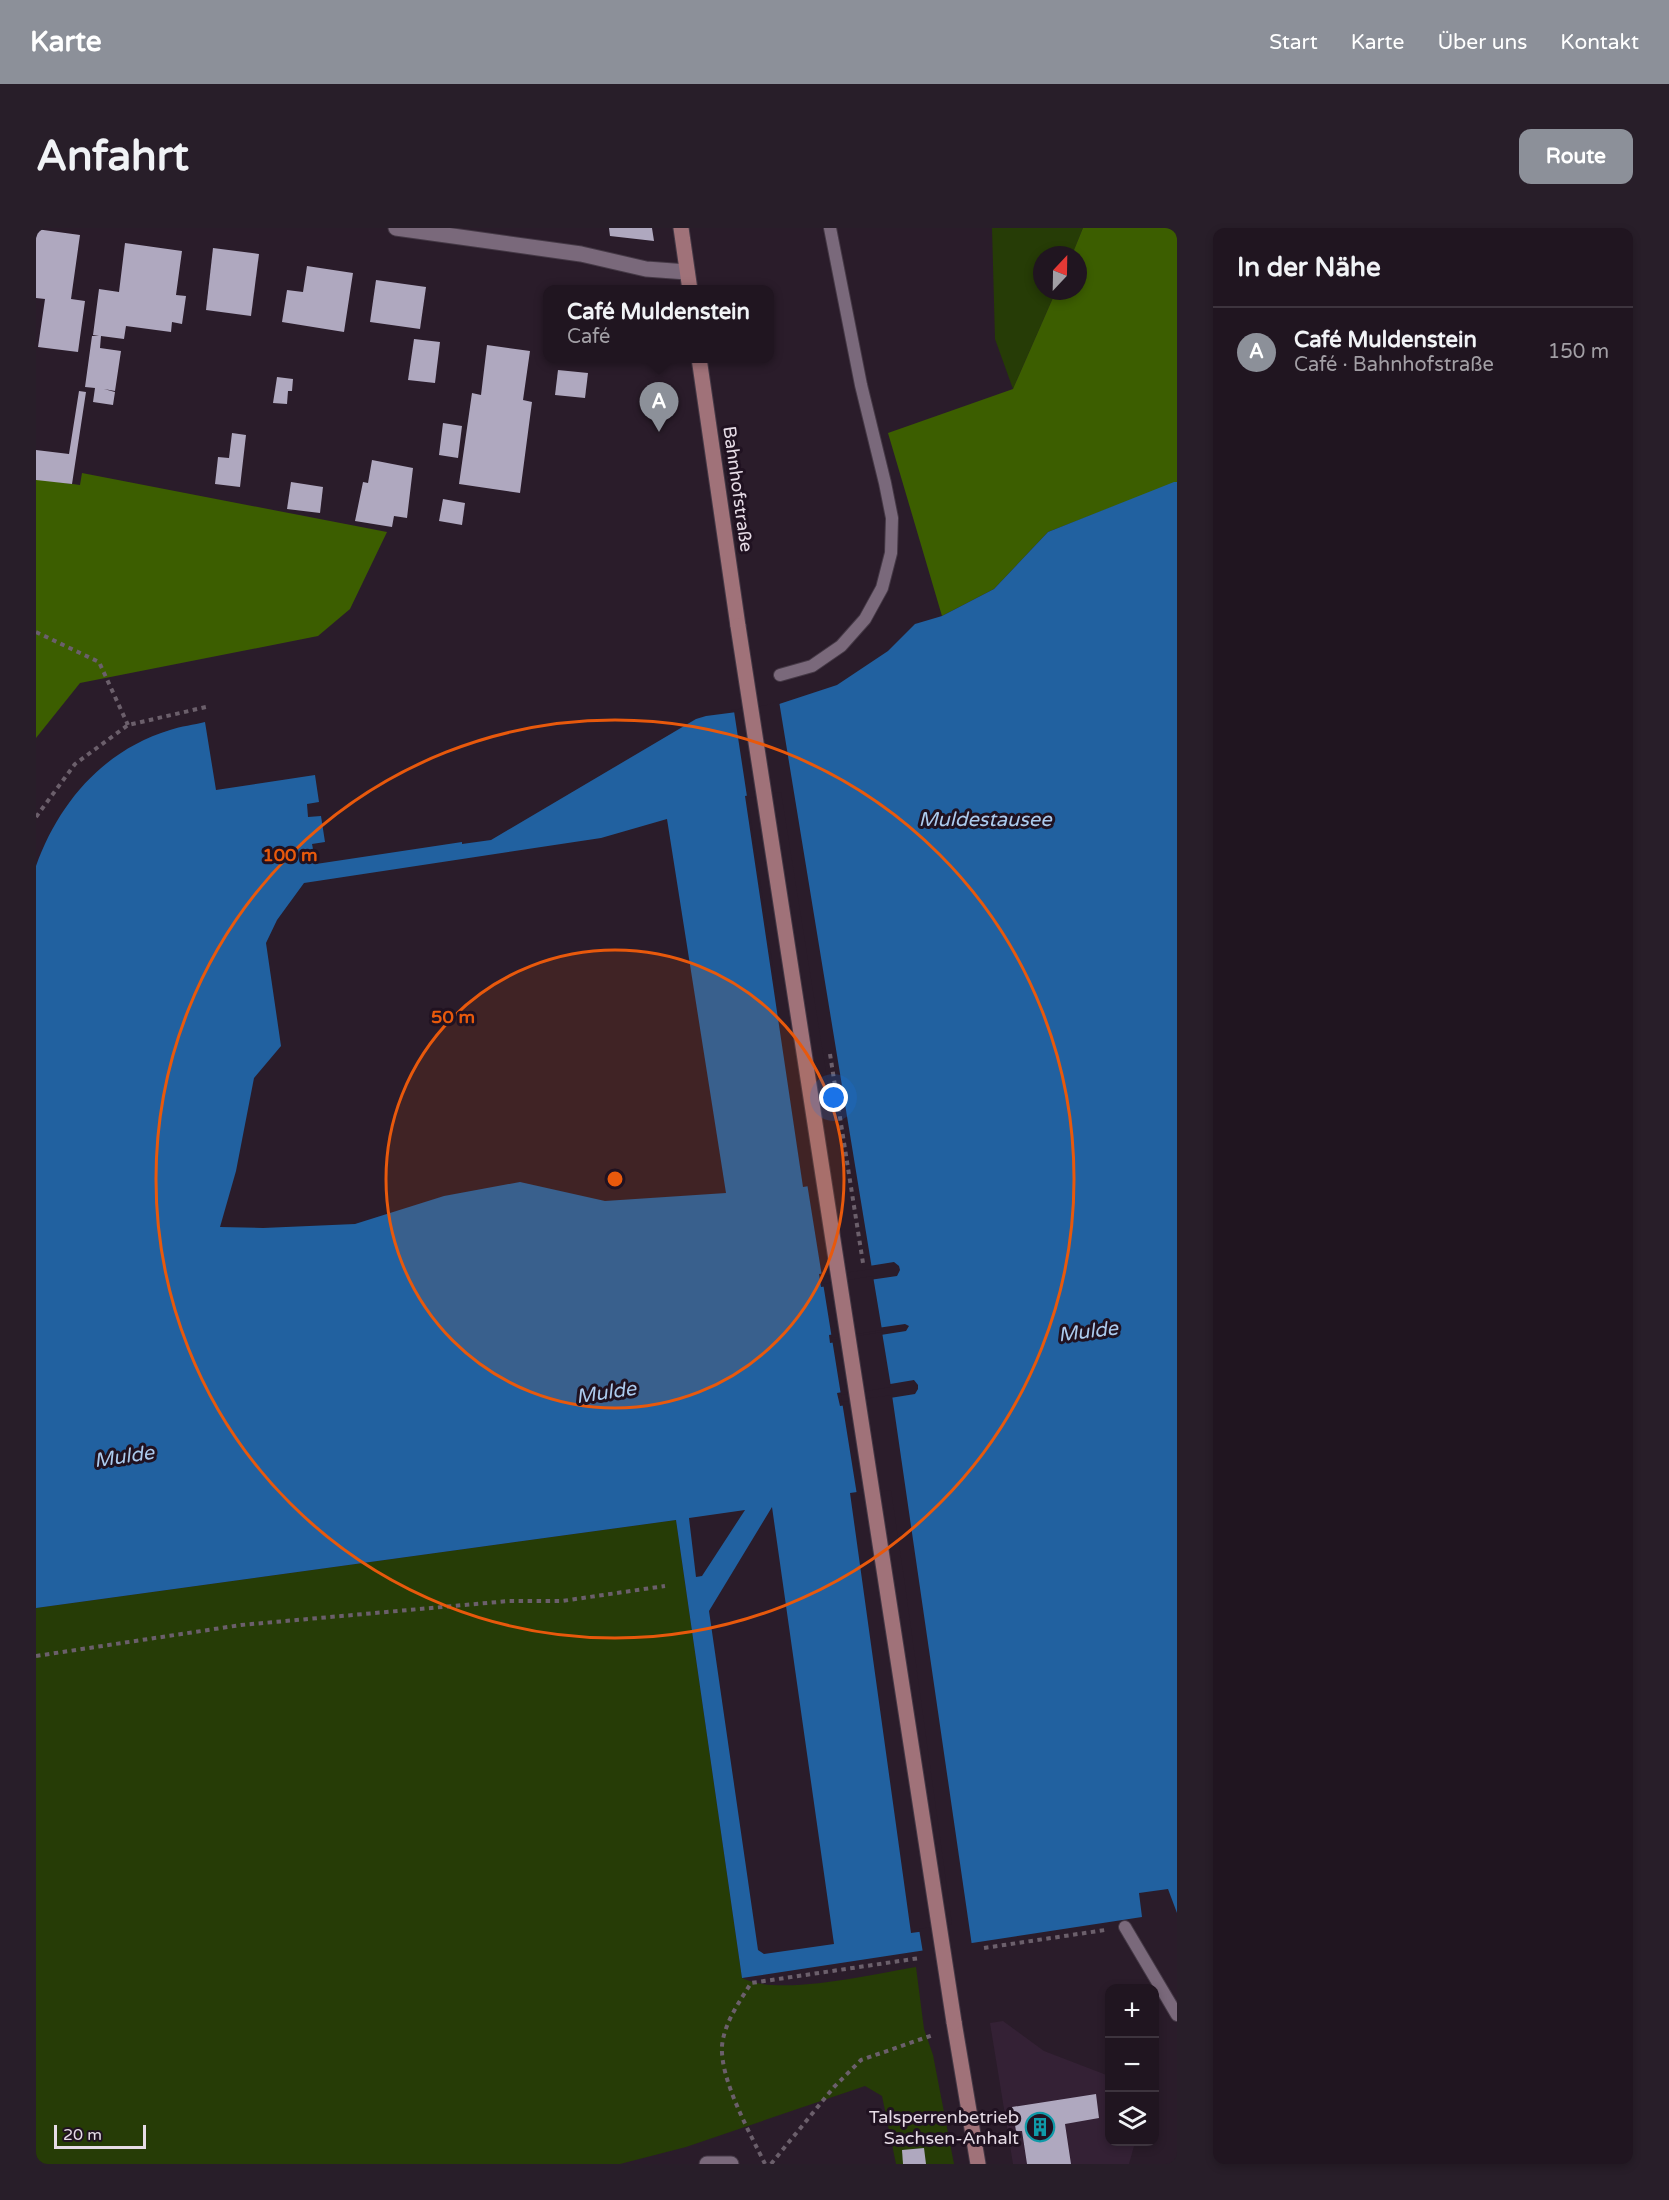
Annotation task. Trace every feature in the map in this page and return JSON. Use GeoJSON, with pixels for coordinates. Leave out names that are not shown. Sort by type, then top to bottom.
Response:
{"type":"FeatureCollection","features":[{"type":"Feature","properties":{"kind":"main road"},"geometry":{"type":"LineString","coordinates":[[682,228],[689,285]]}},
{"type":"Feature","properties":{"kind":"main road","name":"Bahnhofstraße"},"geometry":{"type":"LineString","coordinates":[[700,363],[738,626],[978,2164]]}},
{"type":"Feature","properties":{"kind":"street"},"geometry":{"type":"LineString","coordinates":[[396,228],[581,254],[645,269],[687,272]]}},
{"type":"Feature","properties":{"kind":"street"},"geometry":{"type":"LineString","coordinates":[[707,2164],[731,2164]]}},
{"type":"Feature","properties":{"kind":"lane"},"geometry":{"type":"LineString","coordinates":[[780,675],[812,666],[841,646],[865,619],[882,588],[891,553],[891,518],[885,483],[861,386],[830,228]]}},
{"type":"Feature","properties":{"kind":"lane"},"geometry":{"type":"LineString","coordinates":[[1125,1927],[1177,2015]]}},
{"type":"Feature","properties":{"kind":"path"},"geometry":{"type":"LineString","coordinates":[[36,632],[99,662],[128,725]]}},
{"type":"Feature","properties":{"kind":"path"},"geometry":{"type":"LineString","coordinates":[[36,817],[75,764],[128,725],[206,707]]}},
{"type":"Feature","properties":{"kind":"path"},"geometry":{"type":"LineString","coordinates":[[36,1656],[241,1625],[508,1601],[562,1601],[665,1586]]}},
{"type":"Feature","properties":{"kind":"path"},"geometry":{"type":"LineString","coordinates":[[984,1948],[1125,1927]]}},
{"type":"Feature","properties":{"kind":"path"},"geometry":{"type":"LineString","coordinates":[[765,2164],[743,2118],[725,2071],[722,2045],[732,2014],[752,1983],[920,1958]]}},
{"type":"Feature","properties":{"kind":"path"},"geometry":{"type":"LineString","coordinates":[[771,2164],[834,2087],[861,2060],[955,2026]]}},
{"type":"Feature","properties":{"kind":"shaded area"},"geometry":{"type":"Polygon","coordinates":[[[1003,2021],[1044,2051],[1105,2074],[1105,2146],[1134,2146],[1129,2164],[1013,2164],[990,2023],[1003,2021]]]}},
{"type":"Feature","properties":{"kind":"green space"},"geometry":{"type":"Polygon","coordinates":[[[992,228],[1083,228],[1076,246],[1033,246],[1033,300],[1052,300],[1013,389],[995,339],[992,228]]]}},
{"type":"Feature","properties":{"kind":"green space"},"geometry":{"type":"Polygon","coordinates":[[[1083,228],[1177,228],[1177,482],[1048,532],[994,589],[942,616],[888,433],[1013,389],[1052,300],[1087,300],[1087,246],[1076,246],[1083,228]]]}},
{"type":"Feature","properties":{"kind":"green space"},"geometry":{"type":"Polygon","coordinates":[[[82,473],[387,532],[350,609],[318,636],[80,683],[36,738],[36,479],[80,485],[82,473]]]}},
{"type":"Feature","properties":{"kind":"green space"},"geometry":{"type":"Polygon","coordinates":[[[676,1520],[742,1978],[758,1983],[802,1985],[852,1979],[916,1967],[924,2029],[933,2055],[954,2164],[896,2164],[882,2096],[865,2086],[686,2147],[620,2164],[36,2164],[36,1608],[676,1520]]]}},
{"type":"Feature","properties":{"kind":"water"},"geometry":{"type":"Polygon","coordinates":[[[1177,482],[1177,1913],[1168,1889],[1139,1893],[1142,1917],[742,1978],[676,1520],[36,1608],[36,866],[57,821],[71,800],[105,765],[146,739],[174,729],[205,722],[216,790],[315,775],[319,802],[307,804],[308,817],[321,816],[325,842],[312,844],[316,864],[462,842],[462,844],[491,840],[696,719],[767,708],[837,685],[888,651],[915,624],[942,616],[994,589],[1048,532],[1177,482]],[[783,789],[745,796],[803,1187],[846,1180],[783,789]],[[667,819],[601,838],[304,883],[277,920],[266,943],[281,1046],[254,1078],[236,1171],[220,1227],[263,1228],[355,1224],[444,1196],[520,1182],[605,1201],[726,1193],[667,819]],[[894,1262],[819,1274],[821,1287],[897,1276],[900,1270],[894,1262]],[[905,1324],[829,1335],[830,1343],[906,1331],[909,1326],[905,1324]],[[914,1380],[837,1393],[840,1406],[915,1394],[918,1385],[914,1380]],[[893,1487],[850,1493],[911,1933],[955,1927],[893,1487]],[[772,1507],[709,1611],[758,1950],[764,1954],[834,1944],[772,1507]],[[745,1510],[689,1518],[696,1577],[702,1576],[745,1510]]]}},
{"type":"Feature","properties":{"kind":"pier"},"geometry":{"type":"Polygon","coordinates":[[[779,701],[872,1269],[822,1276],[822,1279],[807,1183],[843,1178],[781,792],[748,798],[777,994],[734,711],[731,710],[779,701]]]}},
{"type":"Feature","properties":{"kind":"pier"},"geometry":{"type":"Polygon","coordinates":[[[873,1276],[882,1330],[832,1339],[823,1284],[873,1276]]]}},
{"type":"Feature","properties":{"kind":"pier"},"geometry":{"type":"Polygon","coordinates":[[[882,1332],[891,1387],[841,1396],[832,1340],[882,1332]]]}},
{"type":"Feature","properties":{"kind":"pier"},"geometry":{"type":"Polygon","coordinates":[[[892,1395],[972,1946],[923,1953],[919,1929],[952,1924],[905,1585],[891,1490],[857,1495],[842,1402],[892,1395]]]}},
{"type":"Feature","properties":{"kind":"building"},"geometry":{"type":"Polygon","coordinates":[[[609,228],[652,228],[654,241],[610,236],[609,228]]]}},
{"type":"Feature","properties":{"kind":"building"},"geometry":{"type":"Polygon","coordinates":[[[36,229],[80,235],[71,299],[85,301],[78,352],[38,347],[45,299],[36,298],[36,229]]]}},
{"type":"Feature","properties":{"kind":"building"},"geometry":{"type":"Polygon","coordinates":[[[125,243],[182,251],[176,295],[186,296],[182,324],[172,322],[171,332],[126,326],[124,339],[101,336],[100,348],[121,351],[115,391],[104,389],[115,392],[113,405],[93,402],[95,388],[85,387],[92,336],[99,336],[93,335],[99,289],[119,292],[125,243]]]}},
{"type":"Feature","properties":{"kind":"building"},"geometry":{"type":"Polygon","coordinates":[[[213,248],[259,254],[251,316],[206,310],[213,248]]]}},
{"type":"Feature","properties":{"kind":"building"},"geometry":{"type":"Polygon","coordinates":[[[307,266],[353,273],[344,332],[282,322],[287,290],[303,292],[307,266]]]}},
{"type":"Feature","properties":{"kind":"building"},"geometry":{"type":"Polygon","coordinates":[[[376,280],[426,287],[420,329],[370,322],[376,280]]]}},
{"type":"Feature","properties":{"kind":"building"},"geometry":{"type":"Polygon","coordinates":[[[414,339],[440,342],[435,383],[408,380],[414,339]]]}},
{"type":"Feature","properties":{"kind":"building"},"geometry":{"type":"Polygon","coordinates":[[[487,345],[530,351],[523,400],[532,402],[520,493],[459,484],[472,393],[481,395],[487,345]]]}},
{"type":"Feature","properties":{"kind":"building"},"geometry":{"type":"Polygon","coordinates":[[[558,370],[588,373],[585,398],[555,395],[558,370]]]}},
{"type":"Feature","properties":{"kind":"building"},"geometry":{"type":"Polygon","coordinates":[[[277,377],[293,379],[292,391],[288,391],[287,404],[273,403],[277,377]]]}},
{"type":"Feature","properties":{"kind":"building"},"geometry":{"type":"Polygon","coordinates":[[[79,391],[86,392],[72,484],[36,480],[36,450],[69,454],[79,391]]]}},
{"type":"Feature","properties":{"kind":"building"},"geometry":{"type":"Polygon","coordinates":[[[443,423],[462,426],[458,458],[439,455],[443,423]]]}},
{"type":"Feature","properties":{"kind":"building"},"geometry":{"type":"Polygon","coordinates":[[[232,433],[246,435],[240,487],[215,484],[218,457],[229,458],[232,433]]]}},
{"type":"Feature","properties":{"kind":"building"},"geometry":{"type":"Polygon","coordinates":[[[372,460],[413,468],[407,518],[394,516],[392,527],[355,521],[363,482],[368,483],[372,460]]]}},
{"type":"Feature","properties":{"kind":"building"},"geometry":{"type":"Polygon","coordinates":[[[291,482],[323,487],[320,513],[287,509],[291,482]]]}},
{"type":"Feature","properties":{"kind":"building"},"geometry":{"type":"Polygon","coordinates":[[[443,499],[465,503],[462,525],[439,521],[443,499]]]}},
{"type":"Feature","properties":{"kind":"building","name":"Talsperrenbetrieb Sachsen-Anhalt"},"geometry":{"type":"Polygon","coordinates":[[[1096,2094],[1099,2118],[1065,2124],[1071,2164],[1027,2164],[1022,2131],[1016,2131],[1012,2107],[1096,2094]]]}},
{"type":"Feature","properties":{"kind":"building"},"geometry":{"type":"Polygon","coordinates":[[[924,2148],[926,2164],[903,2164],[902,2150],[924,2148]]]}},
{"type":"Feature","properties":{"kind":"place","name":"Café Muldenstein"},"geometry":{"type":"Point","coordinates":[659,432]}},
{"type":"Feature","properties":{"kind":"place","name":"Talsperrenbetrieb Sachsen-Anhalt"},"geometry":{"type":"Point","coordinates":[1040,2127]}},
{"type":"Feature","properties":{"kind":"water label","name":"Muldestausee"},"geometry":{"type":"Point","coordinates":[985,820]}},
{"type":"Feature","properties":{"kind":"water label","name":"Mulde"},"geometry":{"type":"Point","coordinates":[1088,1332]}},
{"type":"Feature","properties":{"kind":"water label","name":"Mulde"},"geometry":{"type":"Point","coordinates":[606,1393]}},
{"type":"Feature","properties":{"kind":"water label","name":"Mulde"},"geometry":{"type":"Point","coordinates":[124,1457]}}]}
